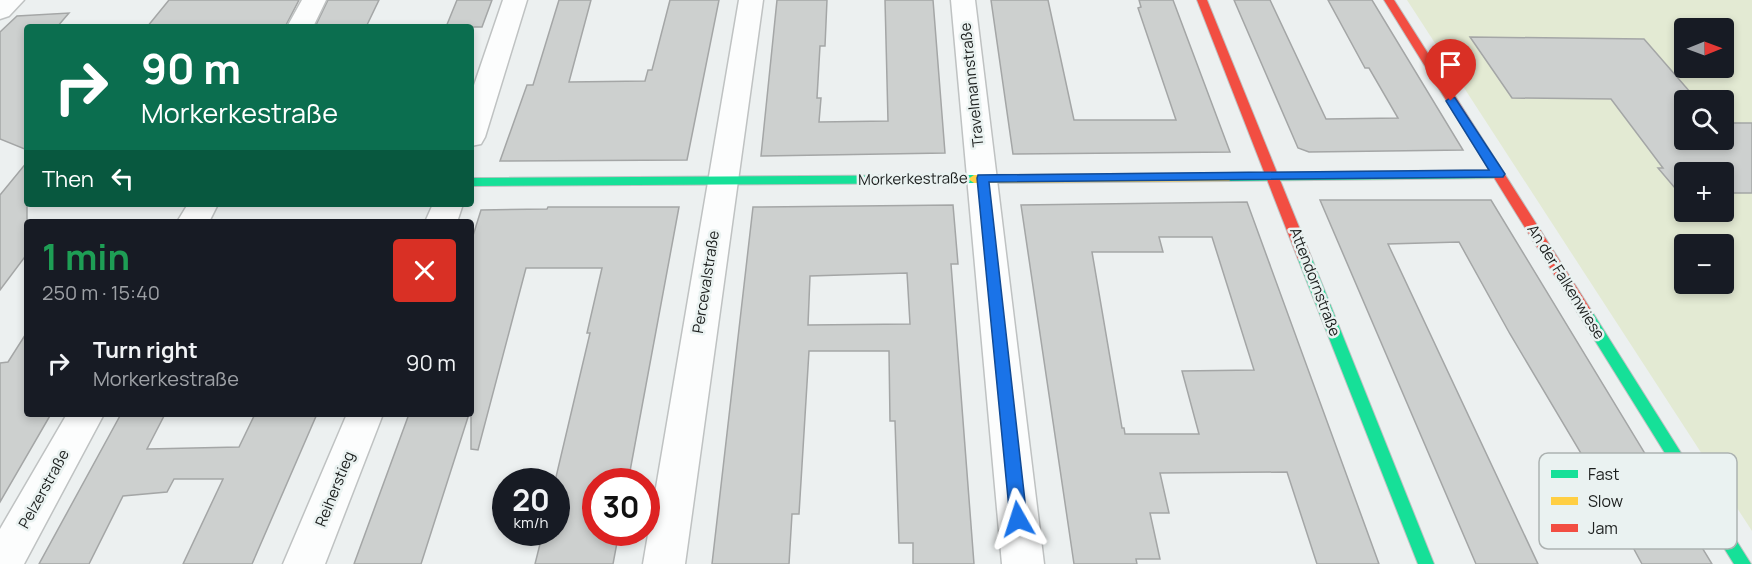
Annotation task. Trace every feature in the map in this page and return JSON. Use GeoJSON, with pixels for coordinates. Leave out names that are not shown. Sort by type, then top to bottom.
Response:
{"type":"FeatureCollection","features":[{"type":"Feature","properties":{"kind":"street"},"geometry":{"type":"LineString","coordinates":[[0,11],[12,0]]}},
{"type":"Feature","properties":{"kind":"street"},"geometry":{"type":"LineString","coordinates":[[302,24],[314,0]]}},
{"type":"Feature","properties":{"kind":"street"},"geometry":{"type":"LineString","coordinates":[[474,128],[515,0]]}},
{"type":"Feature","properties":{"kind":"street","name":"Percevalstraße"},"geometry":{"type":"LineString","coordinates":[[664,564],[721,182],[751,0]]}},
{"type":"Feature","properties":{"kind":"street","name":"Travelmannstraße"},"geometry":{"type":"LineString","coordinates":[[963,0],[1023,564]]}},
{"type":"Feature","properties":{"kind":"street","name":"Attendornstraße"},"geometry":{"type":"LineString","coordinates":[[1202,0],[1274,176],[1426,564]]}},
{"type":"Feature","properties":{"kind":"street","name":"An der Falkenwiese"},"geometry":{"type":"LineString","coordinates":[[1389,0],[1673,453]]}},
{"type":"Feature","properties":{"kind":"street","name":"Morkerkestraße"},"geometry":{"type":"LineString","coordinates":[[474,182],[721,182],[1498,174]]}},
{"type":"Feature","properties":{"kind":"street","name":"Pelzerstraße"},"geometry":{"type":"LineString","coordinates":[[2,564],[84,417]]}},
{"type":"Feature","properties":{"kind":"street","name":"Reiherstieg"},"geometry":{"type":"LineString","coordinates":[[304,564],[363,417]]}},
{"type":"Feature","properties":{"kind":"street","name":"An der Falkenwiese"},"geometry":{"type":"LineString","coordinates":[[1734,549],[1743,564]]}},
{"type":"Feature","properties":{"kind":"green space"},"geometry":{"type":"Polygon","coordinates":[[[1407,0],[1752,0],[1752,531],[1737,508],[1737,453],[1701,453],[1407,0]]]}},
{"type":"Feature","properties":{"kind":"building"},"geometry":{"type":"Polygon","coordinates":[[[169,0],[299,0],[287,24],[149,24],[169,0]]]}},
{"type":"Feature","properties":{"kind":"building"},"geometry":{"type":"Polygon","coordinates":[[[328,0],[379,0],[367,24],[316,24],[328,0]]]}},
{"type":"Feature","properties":{"kind":"building"},"geometry":{"type":"Polygon","coordinates":[[[457,0],[492,0],[482,27],[474,27],[474,24],[447,24],[457,0]]]}},
{"type":"Feature","properties":{"kind":"building"},"geometry":{"type":"Polygon","coordinates":[[[559,0],[591,0],[569,82],[645,81],[648,70],[652,70],[670,0],[719,0],[687,160],[500,161],[527,85],[533,85],[559,0]]]}},
{"type":"Feature","properties":{"kind":"building"},"geometry":{"type":"Polygon","coordinates":[[[777,0],[827,0],[825,46],[820,46],[817,98],[821,98],[819,122],[888,121],[885,0],[933,0],[945,153],[761,156],[777,0]]]}},
{"type":"Feature","properties":{"kind":"building"},"geometry":{"type":"Polygon","coordinates":[[[991,0],[1048,0],[1074,120],[1176,120],[1138,8],[1141,7],[1139,0],[1173,0],[1230,152],[1013,154],[991,0]]]}},
{"type":"Feature","properties":{"kind":"building"},"geometry":{"type":"Polygon","coordinates":[[[1234,0],[1270,0],[1326,119],[1398,118],[1369,68],[1365,68],[1328,0],[1372,0],[1463,150],[1309,152],[1298,148],[1234,0]]]}},
{"type":"Feature","properties":{"kind":"building"},"geometry":{"type":"Polygon","coordinates":[[[69,13],[60,24],[24,24],[24,149],[0,139],[0,32],[17,16],[69,13]]]}},
{"type":"Feature","properties":{"kind":"building"},"geometry":{"type":"Polygon","coordinates":[[[1470,37],[1644,39],[1674,74],[1674,78],[1678,78],[1688,90],[1674,90],[1674,150],[1734,150],[1734,123],[1752,123],[1752,193],[1734,193],[1734,162],[1674,162],[1674,187],[1658,168],[1663,168],[1611,99],[1512,98],[1470,37]]]}},
{"type":"Feature","properties":{"kind":"building"},"geometry":{"type":"Polygon","coordinates":[[[24,166],[24,207],[27,207],[27,219],[24,219],[24,258],[0,290],[0,195],[24,166]]]}},
{"type":"Feature","properties":{"kind":"building"},"geometry":{"type":"Polygon","coordinates":[[[1320,200],[1491,200],[1645,453],[1581,453],[1510,334],[1459,242],[1388,244],[1538,564],[1476,564],[1320,200]]]}},
{"type":"Feature","properties":{"kind":"building"},"geometry":{"type":"Polygon","coordinates":[[[1247,202],[1379,564],[1317,564],[1287,472],[1160,473],[1169,513],[1150,513],[1160,559],[1136,559],[1137,564],[1074,564],[1021,205],[1247,202]],[[1159,237],[1163,252],[1092,252],[1122,428],[1125,434],[1199,434],[1182,371],[1254,370],[1212,237],[1159,237]]]}},
{"type":"Feature","properties":{"kind":"building"},"geometry":{"type":"Polygon","coordinates":[[[953,205],[958,264],[951,264],[974,564],[913,564],[913,543],[899,543],[895,421],[890,421],[889,351],[809,351],[799,514],[792,514],[789,564],[712,564],[753,207],[953,205]],[[907,273],[810,276],[808,325],[910,324],[907,273]]]}},
{"type":"Feature","properties":{"kind":"building"},"geometry":{"type":"Polygon","coordinates":[[[548,207],[679,207],[631,468],[582,468],[582,546],[616,546],[613,564],[535,564],[540,546],[570,546],[570,468],[558,468],[590,333],[587,333],[602,268],[526,268],[478,450],[471,449],[471,417],[474,417],[474,232],[481,210],[547,209],[548,207]]]}},
{"type":"Feature","properties":{"kind":"building"},"geometry":{"type":"Polygon","coordinates":[[[24,337],[24,417],[49,417],[0,502],[0,363],[8,362],[24,337]]]}},
{"type":"Feature","properties":{"kind":"building"},"geometry":{"type":"Polygon","coordinates":[[[119,417],[163,417],[147,449],[239,447],[254,417],[316,417],[252,564],[183,564],[223,479],[174,479],[167,492],[123,496],[89,564],[39,564],[119,417]]]}},
{"type":"Feature","properties":{"kind":"building"},"geometry":{"type":"Polygon","coordinates":[[[408,417],[468,417],[421,564],[354,564],[408,417]]]}},
{"type":"Feature","properties":{"kind":"building"},"geometry":{"type":"Polygon","coordinates":[[[1634,549],[1703,549],[1712,564],[1642,564],[1634,549]]]}},
{"type":"Feature","properties":{"kind":"traffic: fast"},"geometry":{"type":"LineString","coordinates":[[1229,177],[1498,174]]}},
{"type":"Feature","properties":{"kind":"traffic: fast"},"geometry":{"type":"LineString","coordinates":[[474,182],[974,179]]}},
{"type":"Feature","properties":{"kind":"traffic: fast"},"geometry":{"type":"LineString","coordinates":[[1305,259],[1426,564]]}},
{"type":"Feature","properties":{"kind":"traffic: fast"},"geometry":{"type":"LineString","coordinates":[[1586,314],[1673,453]]}},
{"type":"Feature","properties":{"kind":"traffic: fast"},"geometry":{"type":"LineString","coordinates":[[1734,549],[1743,564]]}},
{"type":"Feature","properties":{"kind":"traffic: slow"},"geometry":{"type":"LineString","coordinates":[[974,179],[1229,177]]}},
{"type":"Feature","properties":{"kind":"traffic: jam"},"geometry":{"type":"LineString","coordinates":[[1202,0],[1305,259]]}},
{"type":"Feature","properties":{"kind":"traffic: jam"},"geometry":{"type":"LineString","coordinates":[[1389,0],[1586,314]]}},
{"type":"Feature","properties":{"kind":"route"},"geometry":{"type":"LineString","coordinates":[[1018,519],[983,178],[1498,174],[1451,101]]}}]}
